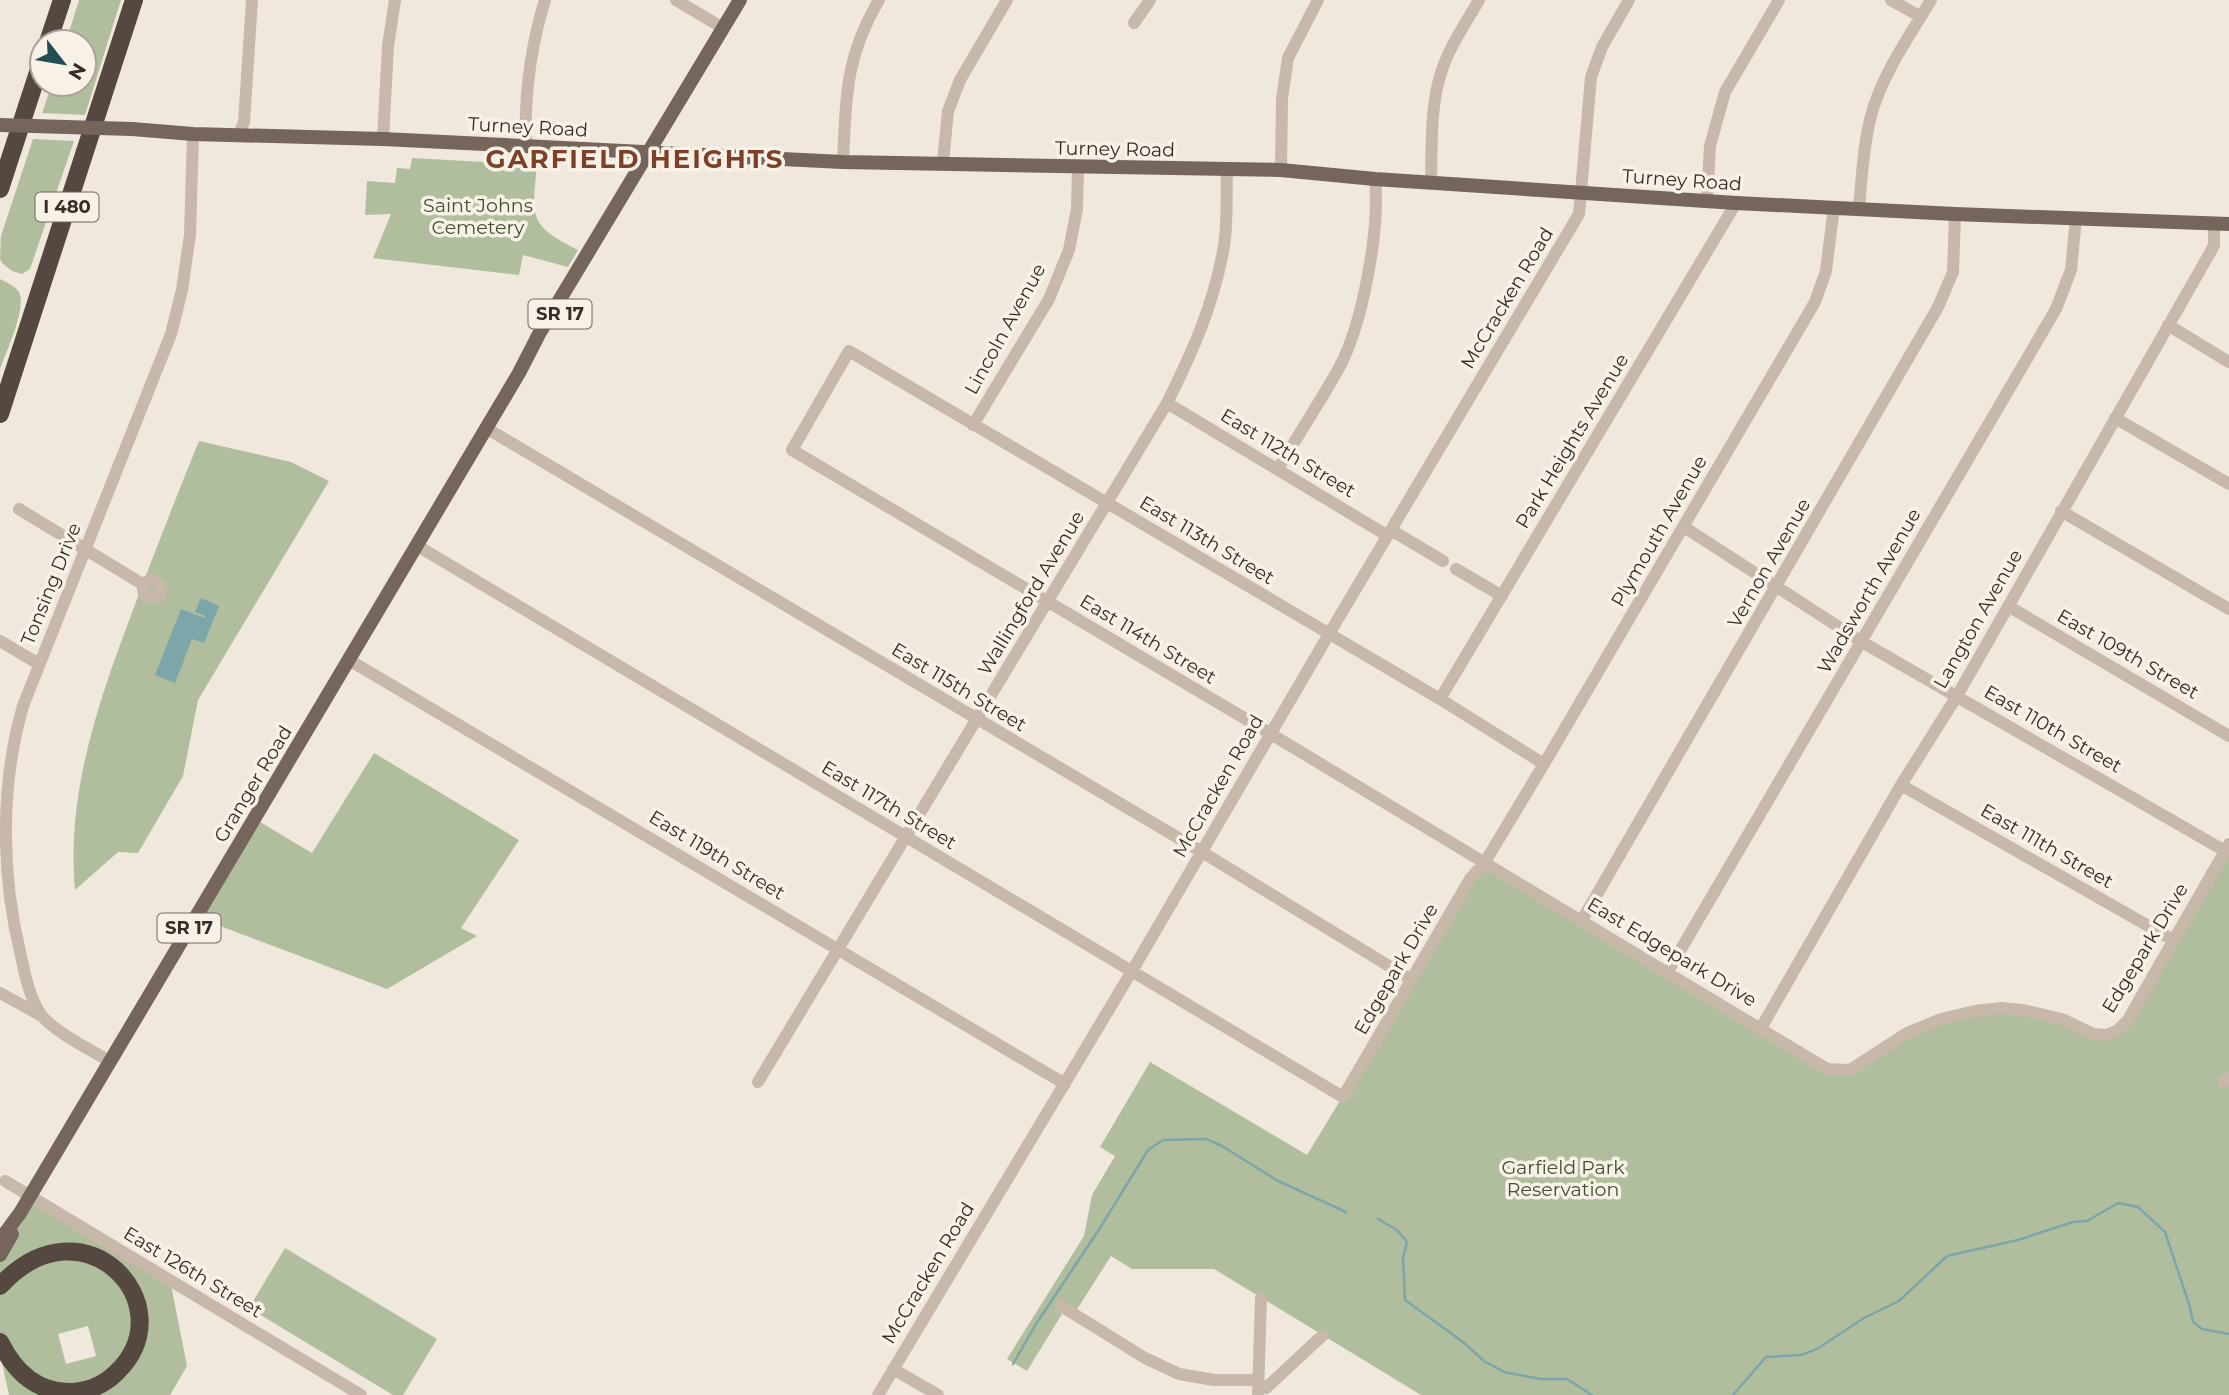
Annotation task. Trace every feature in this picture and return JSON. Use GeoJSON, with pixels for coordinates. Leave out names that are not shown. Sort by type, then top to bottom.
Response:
{"type":"FeatureCollection","features":[{"type":"Feature","properties":{"kind":"highway"},"geometry":{"type":"LineString","coordinates":[[53,28],[62,0]]}},
{"type":"Feature","properties":{"kind":"highway","name":"I 480"},"geometry":{"type":"LineString","coordinates":[[0,414],[134,0]]}},
{"type":"Feature","properties":{"kind":"highway"},"geometry":{"type":"LineString","coordinates":[[0,189],[30,98]]}},
{"type":"Feature","properties":{"kind":"highway"},"geometry":{"type":"LineString","coordinates":[[0,1286],[16,1270],[38,1258],[64,1251],[88,1254],[111,1265],[120,1274],[134,1295],[139,1321],[135,1345],[122,1368],[103,1383],[83,1391],[56,1391],[33,1383],[15,1367],[0,1342]]}},
{"type":"Feature","properties":{"kind":"main road","name":"Granger Road"},"geometry":{"type":"LineString","coordinates":[[0,1240],[20,1213],[519,373],[539,334],[740,0]]}},
{"type":"Feature","properties":{"kind":"main road","name":"Turney Road"},"geometry":{"type":"LineString","coordinates":[[0,125],[383,139],[843,162],[1280,170],[1375,179],[1736,203],[2222,224]]}},
{"type":"Feature","properties":{"kind":"main road","name":"Granger Road"},"geometry":{"type":"LineString","coordinates":[[0,1255],[14,1231],[20,1213]]}},
{"type":"Feature","properties":{"kind":"street"},"geometry":{"type":"LineString","coordinates":[[239,135],[244,122],[252,0]]}},
{"type":"Feature","properties":{"kind":"street"},"geometry":{"type":"LineString","coordinates":[[383,139],[388,46],[395,0]]}},
{"type":"Feature","properties":{"kind":"street"},"geometry":{"type":"LineString","coordinates":[[526,147],[527,79],[533,42],[545,0]]}},
{"type":"Feature","properties":{"kind":"street"},"geometry":{"type":"LineString","coordinates":[[676,0],[723,28]]}},
{"type":"Feature","properties":{"kind":"street"},"geometry":{"type":"LineString","coordinates":[[843,162],[846,90],[855,48],[879,0]]}},
{"type":"Feature","properties":{"kind":"street"},"geometry":{"type":"LineString","coordinates":[[943,162],[948,111],[960,80],[1007,0]]}},
{"type":"Feature","properties":{"kind":"street"},"geometry":{"type":"LineString","coordinates":[[1134,23],[1150,0]]}},
{"type":"Feature","properties":{"kind":"street"},"geometry":{"type":"LineString","coordinates":[[1280,170],[1282,99],[1288,58],[1318,0]]}},
{"type":"Feature","properties":{"kind":"street"},"geometry":{"type":"LineString","coordinates":[[1431,181],[1434,108],[1441,72],[1479,0]]}},
{"type":"Feature","properties":{"kind":"street","name":"McCracken Road"},"geometry":{"type":"LineString","coordinates":[[878,1395],[1579,214],[1586,108],[1591,77],[1602,47],[1629,0]]}},
{"type":"Feature","properties":{"kind":"street"},"geometry":{"type":"LineString","coordinates":[[1707,200],[1710,146],[1725,92],[1779,0]]}},
{"type":"Feature","properties":{"kind":"street"},"geometry":{"type":"LineString","coordinates":[[1891,0],[1921,17]]}},
{"type":"Feature","properties":{"kind":"street"},"geometry":{"type":"LineString","coordinates":[[1859,208],[1864,153],[1871,116],[1883,82],[1931,0]]}},
{"type":"Feature","properties":{"kind":"street","name":"Tonsing Drive"},"geometry":{"type":"LineString","coordinates":[[109,1060],[43,1017],[26,980],[9,890],[4,787],[20,717],[39,664],[171,334],[182,290],[190,235],[193,134]]}},
{"type":"Feature","properties":{"kind":"street","name":"Lincoln Avenue"},"geometry":{"type":"LineString","coordinates":[[973,425],[1049,299],[1069,250],[1077,209],[1078,168]]}},
{"type":"Feature","properties":{"kind":"street","name":"Wallingford Avenue"},"geometry":{"type":"LineString","coordinates":[[758,1082],[1167,403],[1196,345],[1213,298],[1224,244],[1227,170]]}},
{"type":"Feature","properties":{"kind":"street"},"geometry":{"type":"LineString","coordinates":[[1278,469],[1340,365],[1360,309],[1370,261],[1375,179]]}},
{"type":"Feature","properties":{"kind":"street","name":"Park Heights Avenue"},"geometry":{"type":"LineString","coordinates":[[1440,699],[1736,203]]}},
{"type":"Feature","properties":{"kind":"street","name":"Plymouth Avenue"},"geometry":{"type":"LineString","coordinates":[[1485,862],[1815,302],[1826,271],[1834,207]]}},
{"type":"Feature","properties":{"kind":"street","name":"Vernon Avenue"},"geometry":{"type":"LineString","coordinates":[[1582,920],[1938,307],[1953,272],[1955,214]]}},
{"type":"Feature","properties":{"kind":"street","name":"Wadsworth Avenue"},"geometry":{"type":"LineString","coordinates":[[1667,972],[2056,309],[2071,270],[2076,218]]}},
{"type":"Feature","properties":{"kind":"street","name":"Langton Avenue"},"geometry":{"type":"LineString","coordinates":[[1761,1028],[1901,785],[1957,696],[2211,251],[2222,224]]}},
{"type":"Feature","properties":{"kind":"street"},"geometry":{"type":"LineString","coordinates":[[2168,325],[2229,362]]}},
{"type":"Feature","properties":{"kind":"street","name":"East 113th Street"},"geometry":{"type":"LineString","coordinates":[[792,450],[849,351],[1440,699],[1544,764]]}},
{"type":"Feature","properties":{"kind":"street","name":"East 112th Street"},"geometry":{"type":"LineString","coordinates":[[1167,403],[1278,469],[1443,561]]}},
{"type":"Feature","properties":{"kind":"street"},"geometry":{"type":"LineString","coordinates":[[2115,418],[2229,484]]}},
{"type":"Feature","properties":{"kind":"street","name":"East 115th Street"},"geometry":{"type":"LineString","coordinates":[[486,428],[1202,852],[1412,980]]}},
{"type":"Feature","properties":{"kind":"street","name":"East 114th Street"},"geometry":{"type":"LineString","coordinates":[[792,450],[1485,862]]}},
{"type":"Feature","properties":{"kind":"street"},"geometry":{"type":"LineString","coordinates":[[19,509],[84,551],[144,585]]}},
{"type":"Feature","properties":{"kind":"street"},"geometry":{"type":"LineString","coordinates":[[2061,511],[2229,608]]}},
{"type":"Feature","properties":{"kind":"street","name":"East 110th Street"},"geometry":{"type":"LineString","coordinates":[[1684,527],[1863,642],[2227,847]]}},
{"type":"Feature","properties":{"kind":"street","name":"East 117th Street"},"geometry":{"type":"LineString","coordinates":[[416,545],[1343,1097]]}},
{"type":"Feature","properties":{"kind":"street"},"geometry":{"type":"LineString","coordinates":[[1456,569],[1502,596]]}},
{"type":"Feature","properties":{"kind":"street","name":"East 109th Street"},"geometry":{"type":"LineString","coordinates":[[2008,606],[2229,736]]}},
{"type":"Feature","properties":{"kind":"street"},"geometry":{"type":"LineString","coordinates":[[0,641],[39,664]]}},
{"type":"Feature","properties":{"kind":"street","name":"East 119th Street"},"geometry":{"type":"LineString","coordinates":[[349,660],[1065,1084]]}},
{"type":"Feature","properties":{"kind":"street","name":"East 111th Street"},"geometry":{"type":"LineString","coordinates":[[1901,785],[2173,940]]}},
{"type":"Feature","properties":{"kind":"street","name":"Edgepark Drive"},"geometry":{"type":"LineString","coordinates":[[1840,1071],[1860,1066],[1907,1033],[1941,1018],[1975,1011],[2001,1008],[2023,1010],[2062,1019],[2093,1034],[2107,1035],[2118,1030],[2127,1020],[2227,847]]}},
{"type":"Feature","properties":{"kind":"street","name":"East Edgepark Drive"},"geometry":{"type":"LineString","coordinates":[[1485,862],[1827,1069],[1840,1071]]}},
{"type":"Feature","properties":{"kind":"street","name":"Edgepark Drive"},"geometry":{"type":"LineString","coordinates":[[1343,1097],[1469,879],[1485,862]]}},
{"type":"Feature","properties":{"kind":"street"},"geometry":{"type":"LineString","coordinates":[[0,993],[43,1017]]}},
{"type":"Feature","properties":{"kind":"street","name":"East 126th Street"},"geometry":{"type":"LineString","coordinates":[[5,1181],[361,1395]]}},
{"type":"Feature","properties":{"kind":"street"},"geometry":{"type":"LineString","coordinates":[[1259,1390],[1261,1298]]}},
{"type":"Feature","properties":{"kind":"street"},"geometry":{"type":"LineString","coordinates":[[1061,1306],[1145,1358],[1179,1374],[1214,1380],[1253,1380],[1259,1390]]}},
{"type":"Feature","properties":{"kind":"street"},"geometry":{"type":"LineString","coordinates":[[1259,1390],[1266,1388],[1323,1335]]}},
{"type":"Feature","properties":{"kind":"street"},"geometry":{"type":"LineString","coordinates":[[893,1369],[938,1395]]}},
{"type":"Feature","properties":{"kind":"green space"},"geometry":{"type":"Polygon","coordinates":[[[79,0],[121,0],[98,73],[98,28],[70,28],[79,0]]]}},
{"type":"Feature","properties":{"kind":"green space"},"geometry":{"type":"Polygon","coordinates":[[[47,98],[90,98],[85,115],[42,113],[47,98]]]}},
{"type":"Feature","properties":{"kind":"green space"},"geometry":{"type":"Polygon","coordinates":[[[33,139],[74,141],[30,269],[22,274],[12,271],[2,263],[1,236],[33,139]]]}},
{"type":"Feature","properties":{"kind":"green space","name":"Saint Johns Cemetery"},"geometry":{"type":"Polygon","coordinates":[[[412,158],[537,165],[534,197],[537,218],[550,234],[578,250],[568,267],[523,255],[519,275],[373,258],[391,214],[365,215],[367,181],[395,183],[397,168],[410,169],[412,158]]]}},
{"type":"Feature","properties":{"kind":"green space"},"geometry":{"type":"Polygon","coordinates":[[[0,279],[17,290],[21,299],[15,330],[0,369],[0,279]]]}},
{"type":"Feature","properties":{"kind":"green space"},"geometry":{"type":"Polygon","coordinates":[[[199,441],[291,462],[329,481],[198,700],[183,776],[138,853],[118,852],[75,890],[75,818],[80,783],[97,713],[133,610],[199,441]]]}},
{"type":"Feature","properties":{"kind":"green space"},"geometry":{"type":"Polygon","coordinates":[[[374,753],[519,840],[461,928],[477,936],[387,989],[196,917],[255,819],[312,853],[374,753]]]}},
{"type":"Feature","properties":{"kind":"green space","name":"Garfield Park Reservation"},"geometry":{"type":"Polygon","coordinates":[[[2229,844],[2229,1395],[1421,1395],[1214,1269],[1132,1269],[1111,1256],[1074,1314],[1065,1309],[1027,1371],[1007,1359],[1084,1236],[1092,1195],[1115,1156],[1100,1147],[1150,1062],[1307,1155],[1485,862],[1840,1071],[1941,1019],[2023,1010],[2093,1034],[2118,1030],[2229,844]]]}},
{"type":"Feature","properties":{"kind":"green space"},"geometry":{"type":"Polygon","coordinates":[[[30,1196],[170,1280],[187,1366],[170,1395],[9,1395],[0,1354],[0,1240],[30,1196]],[[88,1326],[58,1334],[66,1364],[96,1356],[88,1326]]]}},
{"type":"Feature","properties":{"kind":"green space"},"geometry":{"type":"Polygon","coordinates":[[[285,1248],[437,1339],[403,1395],[393,1395],[249,1308],[285,1248]]]}},
{"type":"Feature","properties":{"kind":"water"},"geometry":{"type":"Polygon","coordinates":[[[201,598],[219,606],[204,643],[192,639],[175,683],[155,675],[181,609],[205,618],[195,612],[201,598]]]}},
{"type":"Feature","properties":{"kind":"waterway"},"geometry":{"type":"LineString","coordinates":[[1013,1364],[1148,1150],[1163,1140],[1206,1139],[1278,1181],[1346,1212]]}},
{"type":"Feature","properties":{"kind":"waterway"},"geometry":{"type":"LineString","coordinates":[[1733,1395],[1766,1357],[1801,1355],[1817,1349],[1864,1318],[1899,1301],[1947,1256],[2018,1240],[2073,1222],[2087,1221],[2118,1203],[2138,1207],[2165,1232],[2193,1322],[2202,1329],[2229,1334]]}},
{"type":"Feature","properties":{"kind":"waterway"},"geometry":{"type":"LineString","coordinates":[[1378,1219],[1397,1230],[1407,1242],[1403,1258],[1405,1300],[1463,1342],[1484,1361],[1504,1372],[1541,1379],[1567,1379],[1592,1395]]}},
{"type":"Feature","properties":{"kind":"district","name":"GARFIELD HEIGHTS"},"geometry":{"type":"Point","coordinates":[635,159]}}]}
